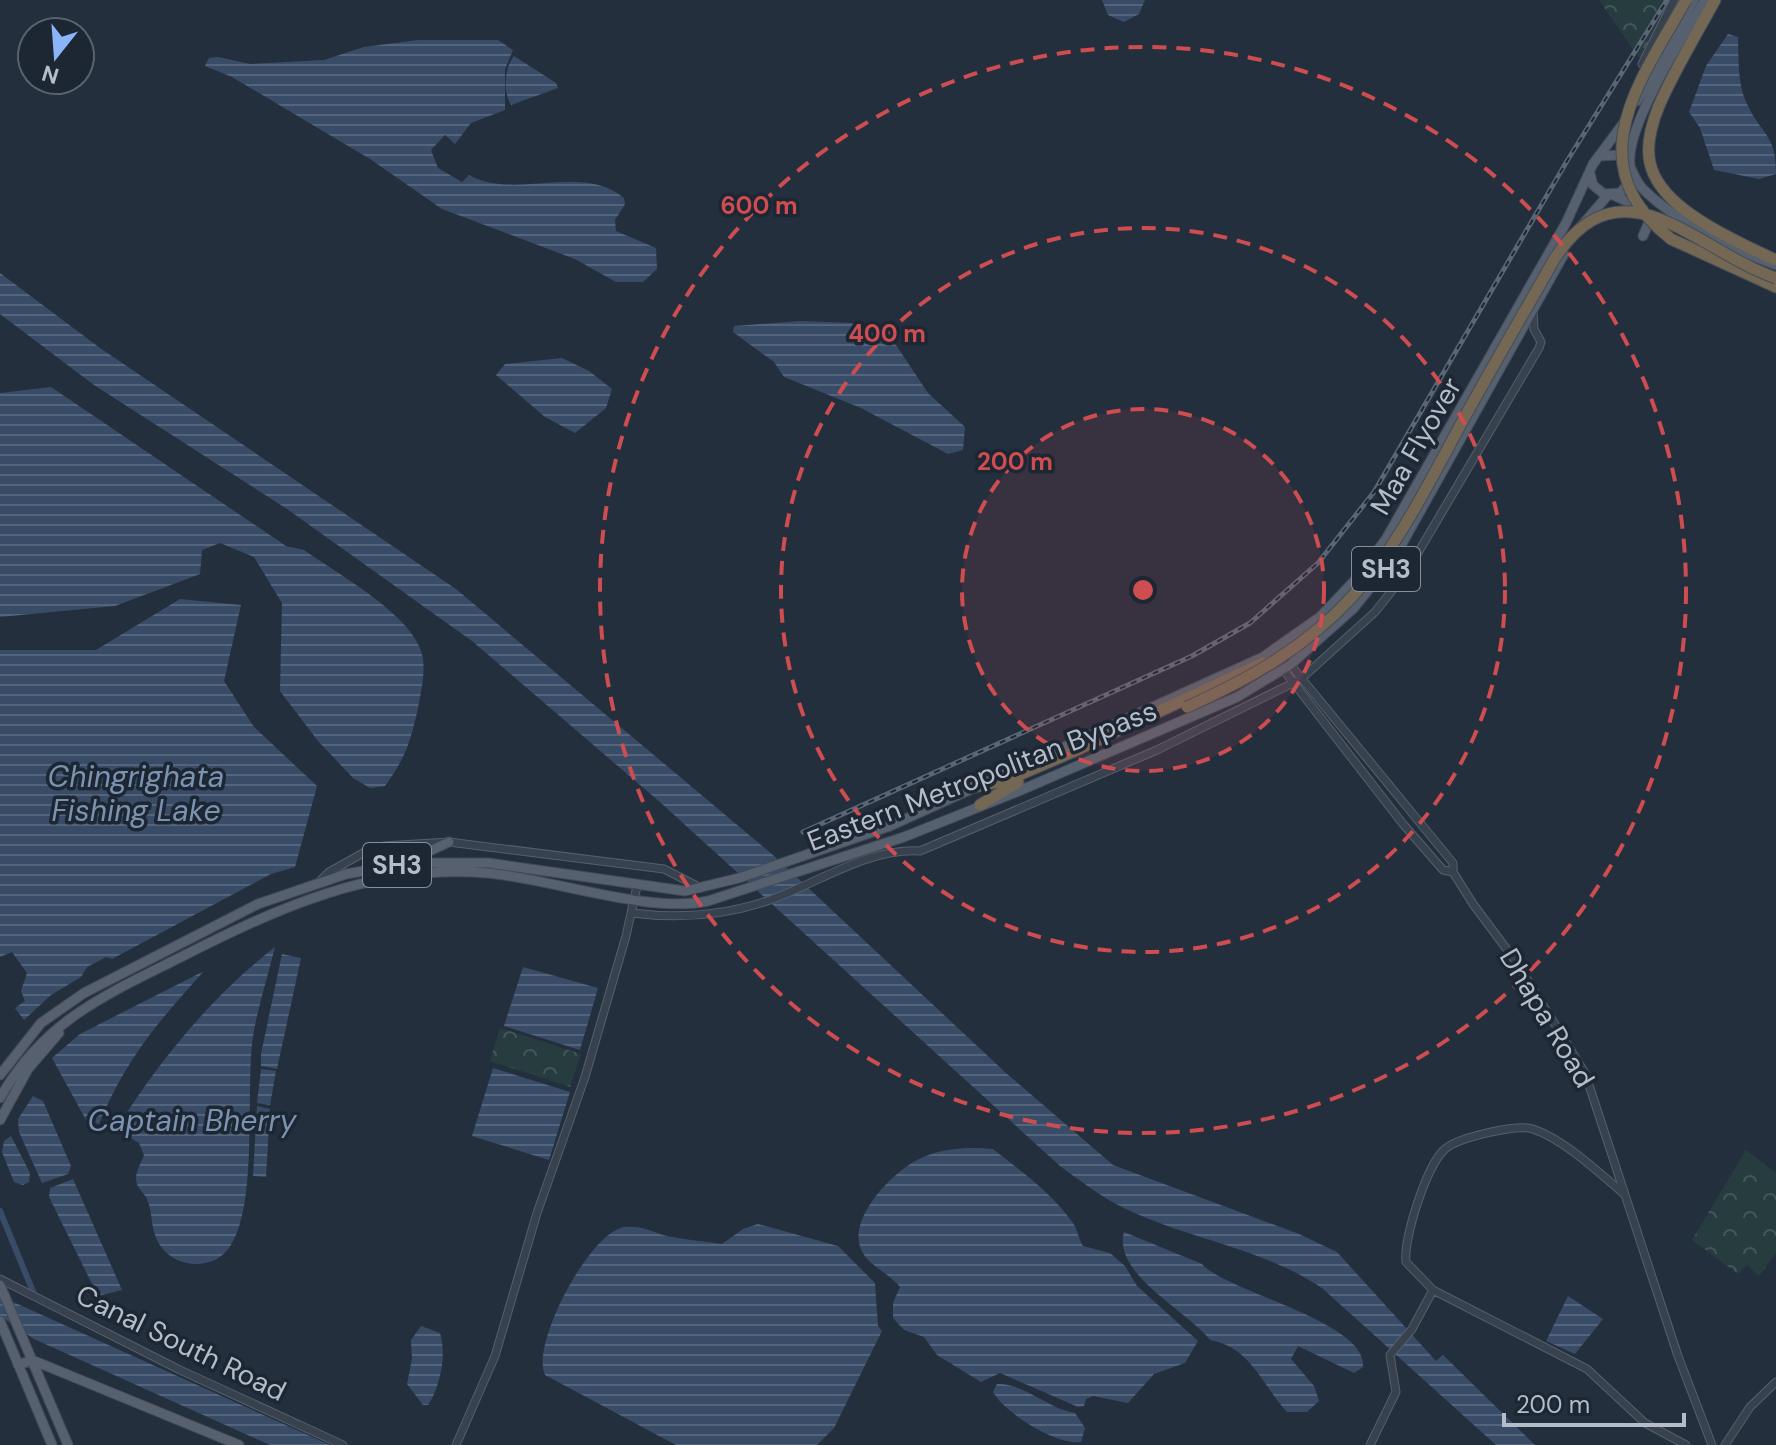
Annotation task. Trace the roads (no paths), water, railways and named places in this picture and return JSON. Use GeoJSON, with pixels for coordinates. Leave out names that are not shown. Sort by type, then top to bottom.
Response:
{"type":"FeatureCollection","features":[{"type":"Feature","properties":{"kind":"highway"},"geometry":{"type":"LineString","coordinates":[[1686,0],[1626,111],[1621,138],[1624,173],[1646,215],[1671,239],[1776,287]]}},
{"type":"Feature","properties":{"kind":"highway"},"geometry":{"type":"LineString","coordinates":[[1715,0],[1654,112],[1648,136],[1649,162],[1660,187],[1677,206],[1776,265]]}},
{"type":"Feature","properties":{"kind":"highway","name":"Maa Flyover"},"geometry":{"type":"LineString","coordinates":[[974,787],[1007,780],[1182,706],[1272,657],[1311,629],[1348,594],[1388,541],[1558,244],[1579,223],[1616,206],[1654,209],[1776,265]]}},
{"type":"Feature","properties":{"kind":"highway","name":"Maa Flyover"},"geometry":{"type":"LineString","coordinates":[[980,805],[1024,779],[1271,665],[1316,631],[1366,580],[1414,506],[1555,258],[1583,225],[1613,212],[1648,214],[1776,280]]}},
{"type":"Feature","properties":{"kind":"main road","name":"SH3"},"geometry":{"type":"LineString","coordinates":[[1279,648],[1335,602],[1386,539],[1566,223],[1590,171],[1609,145],[1694,0]]}},
{"type":"Feature","properties":{"kind":"main road","name":"SH3"},"geometry":{"type":"LineString","coordinates":[[1611,195],[1626,189],[1631,168],[1631,146],[1651,97],[1705,0]]}},
{"type":"Feature","properties":{"kind":"main road"},"geometry":{"type":"LineString","coordinates":[[1598,158],[1612,153],[1631,168],[1644,191],[1673,212],[1734,247],[1776,265]]}},
{"type":"Feature","properties":{"kind":"main road"},"geometry":{"type":"LineString","coordinates":[[1590,171],[1593,185],[1727,259],[1776,280]]}},
{"type":"Feature","properties":{"kind":"main road","name":"Eastern Metropolitan Bypass"},"geometry":{"type":"LineString","coordinates":[[0,1098],[35,1054],[90,1003],[261,916],[303,899],[377,878],[417,873],[487,873],[634,899],[687,905],[724,896],[904,837],[1223,703],[1286,668],[1353,609],[1394,558],[1578,228],[1611,195]]}},
{"type":"Feature","properties":{"kind":"main road"},"geometry":{"type":"LineString","coordinates":[[1643,236],[1652,215]]}},
{"type":"Feature","properties":{"kind":"main road","name":"Eastern Metropolitan Bypass"},"geometry":{"type":"LineString","coordinates":[[703,888],[890,826],[1279,648]]}},
{"type":"Feature","properties":{"kind":"main road"},"geometry":{"type":"LineString","coordinates":[[401,864],[449,842]]}},
{"type":"Feature","properties":{"kind":"main road","name":"SH3"},"geometry":{"type":"LineString","coordinates":[[0,1075],[19,1047],[41,1023],[84,993],[258,904],[318,883],[401,864],[489,863],[637,886],[672,890],[703,888]]}},
{"type":"Feature","properties":{"kind":"main road"},"geometry":{"type":"LineString","coordinates":[[0,1120],[35,1054]]}},
{"type":"Feature","properties":{"kind":"main road"},"geometry":{"type":"LineString","coordinates":[[1,1288],[68,1445]]}},
{"type":"Feature","properties":{"kind":"main road"},"geometry":{"type":"LineString","coordinates":[[1,1327],[52,1445]]}},
{"type":"Feature","properties":{"kind":"main road"},"geometry":{"type":"LineString","coordinates":[[18,1365],[32,1360],[239,1445]]}},
{"type":"Feature","properties":{"kind":"street"},"geometry":{"type":"LineString","coordinates":[[1642,64],[1674,0]]}},
{"type":"Feature","properties":{"kind":"street"},"geometry":{"type":"LineString","coordinates":[[632,913],[674,918],[723,912],[767,901],[894,850],[920,851],[1157,750],[1301,679],[1375,612],[1435,529],[1539,348],[1541,342],[1532,324],[1534,309]]}},
{"type":"Feature","properties":{"kind":"street","name":"Dhapa Road"},"geometry":{"type":"LineString","coordinates":[[1279,648],[1286,668],[1301,679],[1453,863],[1453,872],[1577,1058],[1613,1151],[1625,1195],[1712,1445]]}},
{"type":"Feature","properties":{"kind":"street"},"geometry":{"type":"LineString","coordinates":[[1286,668],[1292,685],[1403,824],[1443,870],[1453,872]]}},
{"type":"Feature","properties":{"kind":"street"},"geometry":{"type":"LineString","coordinates":[[318,883],[329,872],[365,852],[384,846],[449,842],[664,869],[703,888]]}},
{"type":"Feature","properties":{"kind":"street"},"geometry":{"type":"LineString","coordinates":[[456,1445],[495,1356],[537,1213],[585,1077],[637,886]]}},
{"type":"Feature","properties":{"kind":"street"},"geometry":{"type":"LineString","coordinates":[[1625,1195],[1561,1146],[1531,1128],[1518,1127],[1457,1142],[1445,1149],[1430,1170],[1405,1254],[1415,1275],[1433,1290],[1523,1339],[1574,1361],[1645,1423],[1686,1445]]}},
{"type":"Feature","properties":{"kind":"street","name":"Canal South Road"},"geometry":{"type":"LineString","coordinates":[[1,1288],[15,1285],[158,1359],[343,1445]]}},
{"type":"Feature","properties":{"kind":"street"},"geometry":{"type":"LineString","coordinates":[[1370,1445],[1396,1392],[1390,1355],[1412,1329],[1433,1290]]}},
{"type":"Feature","properties":{"kind":"street"},"geometry":{"type":"LineString","coordinates":[[1725,1445],[1750,1407],[1776,1382]]}},
{"type":"Feature","properties":{"kind":"water"},"geometry":{"type":"Polygon","coordinates":[[[1102,0],[1145,0],[1139,14],[1124,22],[1108,15],[1102,0]]]}},
{"type":"Feature","properties":{"kind":"water"},"geometry":{"type":"Polygon","coordinates":[[[1728,34],[1738,37],[1739,73],[1744,98],[1774,151],[1776,174],[1759,179],[1714,170],[1700,128],[1689,112],[1706,66],[1728,34]]]}},
{"type":"Feature","properties":{"kind":"water"},"geometry":{"type":"Polygon","coordinates":[[[418,40],[498,40],[513,50],[505,69],[505,110],[471,123],[455,144],[445,135],[431,150],[438,168],[462,182],[469,175],[487,182],[507,184],[568,182],[607,188],[624,198],[625,204],[615,220],[616,231],[656,248],[657,269],[643,282],[616,282],[575,259],[442,209],[370,159],[232,77],[205,66],[209,58],[218,57],[250,64],[324,60],[364,47],[418,40]]]}},
{"type":"Feature","properties":{"kind":"water"},"geometry":{"type":"Polygon","coordinates":[[[514,56],[556,83],[558,88],[511,105],[506,80],[514,56]]]}},
{"type":"Feature","properties":{"kind":"water"},"geometry":{"type":"Polygon","coordinates":[[[0,273],[100,348],[456,589],[773,855],[1006,1073],[1113,1165],[1299,1234],[1337,1252],[1436,1361],[1443,1355],[1535,1445],[1496,1445],[1322,1288],[1273,1262],[1142,1216],[1109,1200],[1060,1166],[661,803],[472,641],[287,509],[94,385],[0,314],[0,273]]]}},
{"type":"Feature","properties":{"kind":"water"},"geometry":{"type":"Polygon","coordinates":[[[800,321],[852,323],[896,345],[928,393],[965,427],[963,450],[948,454],[861,408],[784,377],[774,362],[733,332],[734,326],[800,321]]]}},
{"type":"Feature","properties":{"kind":"water"},"geometry":{"type":"Polygon","coordinates":[[[562,358],[589,371],[612,389],[606,408],[575,433],[545,417],[496,375],[505,364],[562,358]]]}},
{"type":"Feature","properties":{"kind":"water"},"geometry":{"type":"Polygon","coordinates":[[[51,387],[286,546],[304,550],[355,584],[392,612],[407,628],[418,643],[423,659],[422,684],[406,749],[385,786],[370,788],[353,778],[318,741],[280,691],[282,603],[254,557],[220,543],[202,550],[200,574],[115,606],[0,617],[0,393],[51,387]]]}},
{"type":"Feature","properties":{"kind":"water","name":"Chingrighata Fishing Lake"},"geometry":{"type":"Polygon","coordinates":[[[180,599],[241,605],[224,681],[254,727],[317,786],[295,867],[271,874],[112,959],[106,957],[87,967],[81,977],[51,995],[24,1020],[15,1008],[25,1001],[21,991],[27,973],[12,952],[0,957],[0,650],[96,650],[180,599]]]}},
{"type":"Feature","properties":{"kind":"water","name":"Captain Bherry"},"geometry":{"type":"Polygon","coordinates":[[[275,947],[253,1036],[248,1177],[238,1229],[229,1248],[220,1256],[210,1262],[188,1263],[168,1254],[160,1246],[149,1203],[136,1181],[144,1155],[139,1143],[116,1129],[188,1031],[229,988],[275,947]]]}},
{"type":"Feature","properties":{"kind":"water"},"geometry":{"type":"Polygon","coordinates":[[[282,954],[301,958],[277,1069],[261,1066],[261,1054],[282,954]]]}},
{"type":"Feature","properties":{"kind":"water"},"geometry":{"type":"Polygon","coordinates":[[[523,967],[598,988],[580,1050],[504,1026],[523,967]]]}},
{"type":"Feature","properties":{"kind":"water","name":"Captain Bherry"},"geometry":{"type":"Polygon","coordinates":[[[204,971],[144,1043],[120,1080],[99,1124],[86,1120],[52,1058],[80,1034],[204,971]]]}},
{"type":"Feature","properties":{"kind":"water"},"geometry":{"type":"Polygon","coordinates":[[[493,1068],[570,1092],[549,1160],[472,1136],[493,1068]]]}},
{"type":"Feature","properties":{"kind":"water"},"geometry":{"type":"Polygon","coordinates":[[[261,1069],[276,1071],[270,1105],[257,1103],[261,1069]]]}},
{"type":"Feature","properties":{"kind":"water"},"geometry":{"type":"Polygon","coordinates":[[[33,1096],[43,1101],[71,1166],[68,1174],[42,1183],[19,1132],[18,1119],[33,1096]]]}},
{"type":"Feature","properties":{"kind":"water"},"geometry":{"type":"Polygon","coordinates":[[[257,1106],[270,1109],[266,1177],[253,1176],[257,1106]]]}},
{"type":"Feature","properties":{"kind":"water"},"geometry":{"type":"Polygon","coordinates":[[[11,1136],[30,1173],[29,1182],[23,1185],[14,1182],[2,1152],[4,1141],[11,1136]]]}},
{"type":"Feature","properties":{"kind":"water"},"geometry":{"type":"Polygon","coordinates":[[[959,1149],[993,1149],[1056,1202],[1075,1226],[1083,1246],[1110,1253],[1125,1266],[1137,1286],[1198,1341],[1185,1363],[1154,1374],[1128,1403],[1093,1396],[1086,1399],[1084,1406],[1078,1407],[1000,1373],[981,1382],[937,1355],[924,1337],[904,1330],[893,1318],[893,1303],[900,1287],[868,1260],[861,1249],[861,1222],[868,1208],[889,1181],[926,1156],[959,1149]]]}},
{"type":"Feature","properties":{"kind":"water"},"geometry":{"type":"Polygon","coordinates":[[[73,1179],[122,1290],[98,1296],[49,1197],[50,1188],[73,1179]]]}},
{"type":"Feature","properties":{"kind":"water"},"geometry":{"type":"Polygon","coordinates":[[[758,1224],[838,1246],[875,1283],[878,1326],[882,1331],[834,1428],[817,1445],[676,1445],[545,1375],[543,1360],[546,1340],[554,1316],[580,1268],[611,1233],[625,1227],[636,1227],[674,1237],[722,1244],[743,1229],[758,1224]]]}},
{"type":"Feature","properties":{"kind":"water"},"geometry":{"type":"Polygon","coordinates":[[[1124,1232],[1202,1264],[1216,1275],[1320,1322],[1343,1335],[1358,1351],[1363,1367],[1354,1373],[1298,1346],[1291,1359],[1314,1386],[1319,1401],[1307,1412],[1287,1412],[1246,1359],[1236,1350],[1210,1340],[1140,1277],[1129,1263],[1123,1248],[1124,1232]]]}},
{"type":"Feature","properties":{"kind":"water"},"geometry":{"type":"Polygon","coordinates":[[[1568,1296],[1603,1319],[1575,1354],[1546,1341],[1568,1296]]]}},
{"type":"Feature","properties":{"kind":"water"},"geometry":{"type":"Polygon","coordinates":[[[0,1299],[11,1301],[330,1445],[270,1445],[34,1339],[0,1316],[0,1299]]]}},
{"type":"Feature","properties":{"kind":"water"},"geometry":{"type":"Polygon","coordinates":[[[421,1326],[440,1333],[443,1351],[436,1390],[428,1405],[423,1405],[407,1384],[412,1359],[411,1340],[421,1326]]]}},
{"type":"Feature","properties":{"kind":"water"},"geometry":{"type":"Polygon","coordinates":[[[997,1384],[1017,1388],[1055,1407],[1075,1413],[1085,1428],[1081,1442],[1059,1439],[1020,1418],[999,1401],[993,1392],[997,1384]]]}},
{"type":"Feature","properties":{"kind":"waterway"},"geometry":{"type":"LineString","coordinates":[[0,1211],[34,1294]]}},
{"type":"Feature","properties":{"kind":"railway"},"geometry":{"type":"LineString","coordinates":[[803,832],[1192,656],[1250,623],[1318,563],[1374,492],[1567,161],[1667,0]]}}]}
